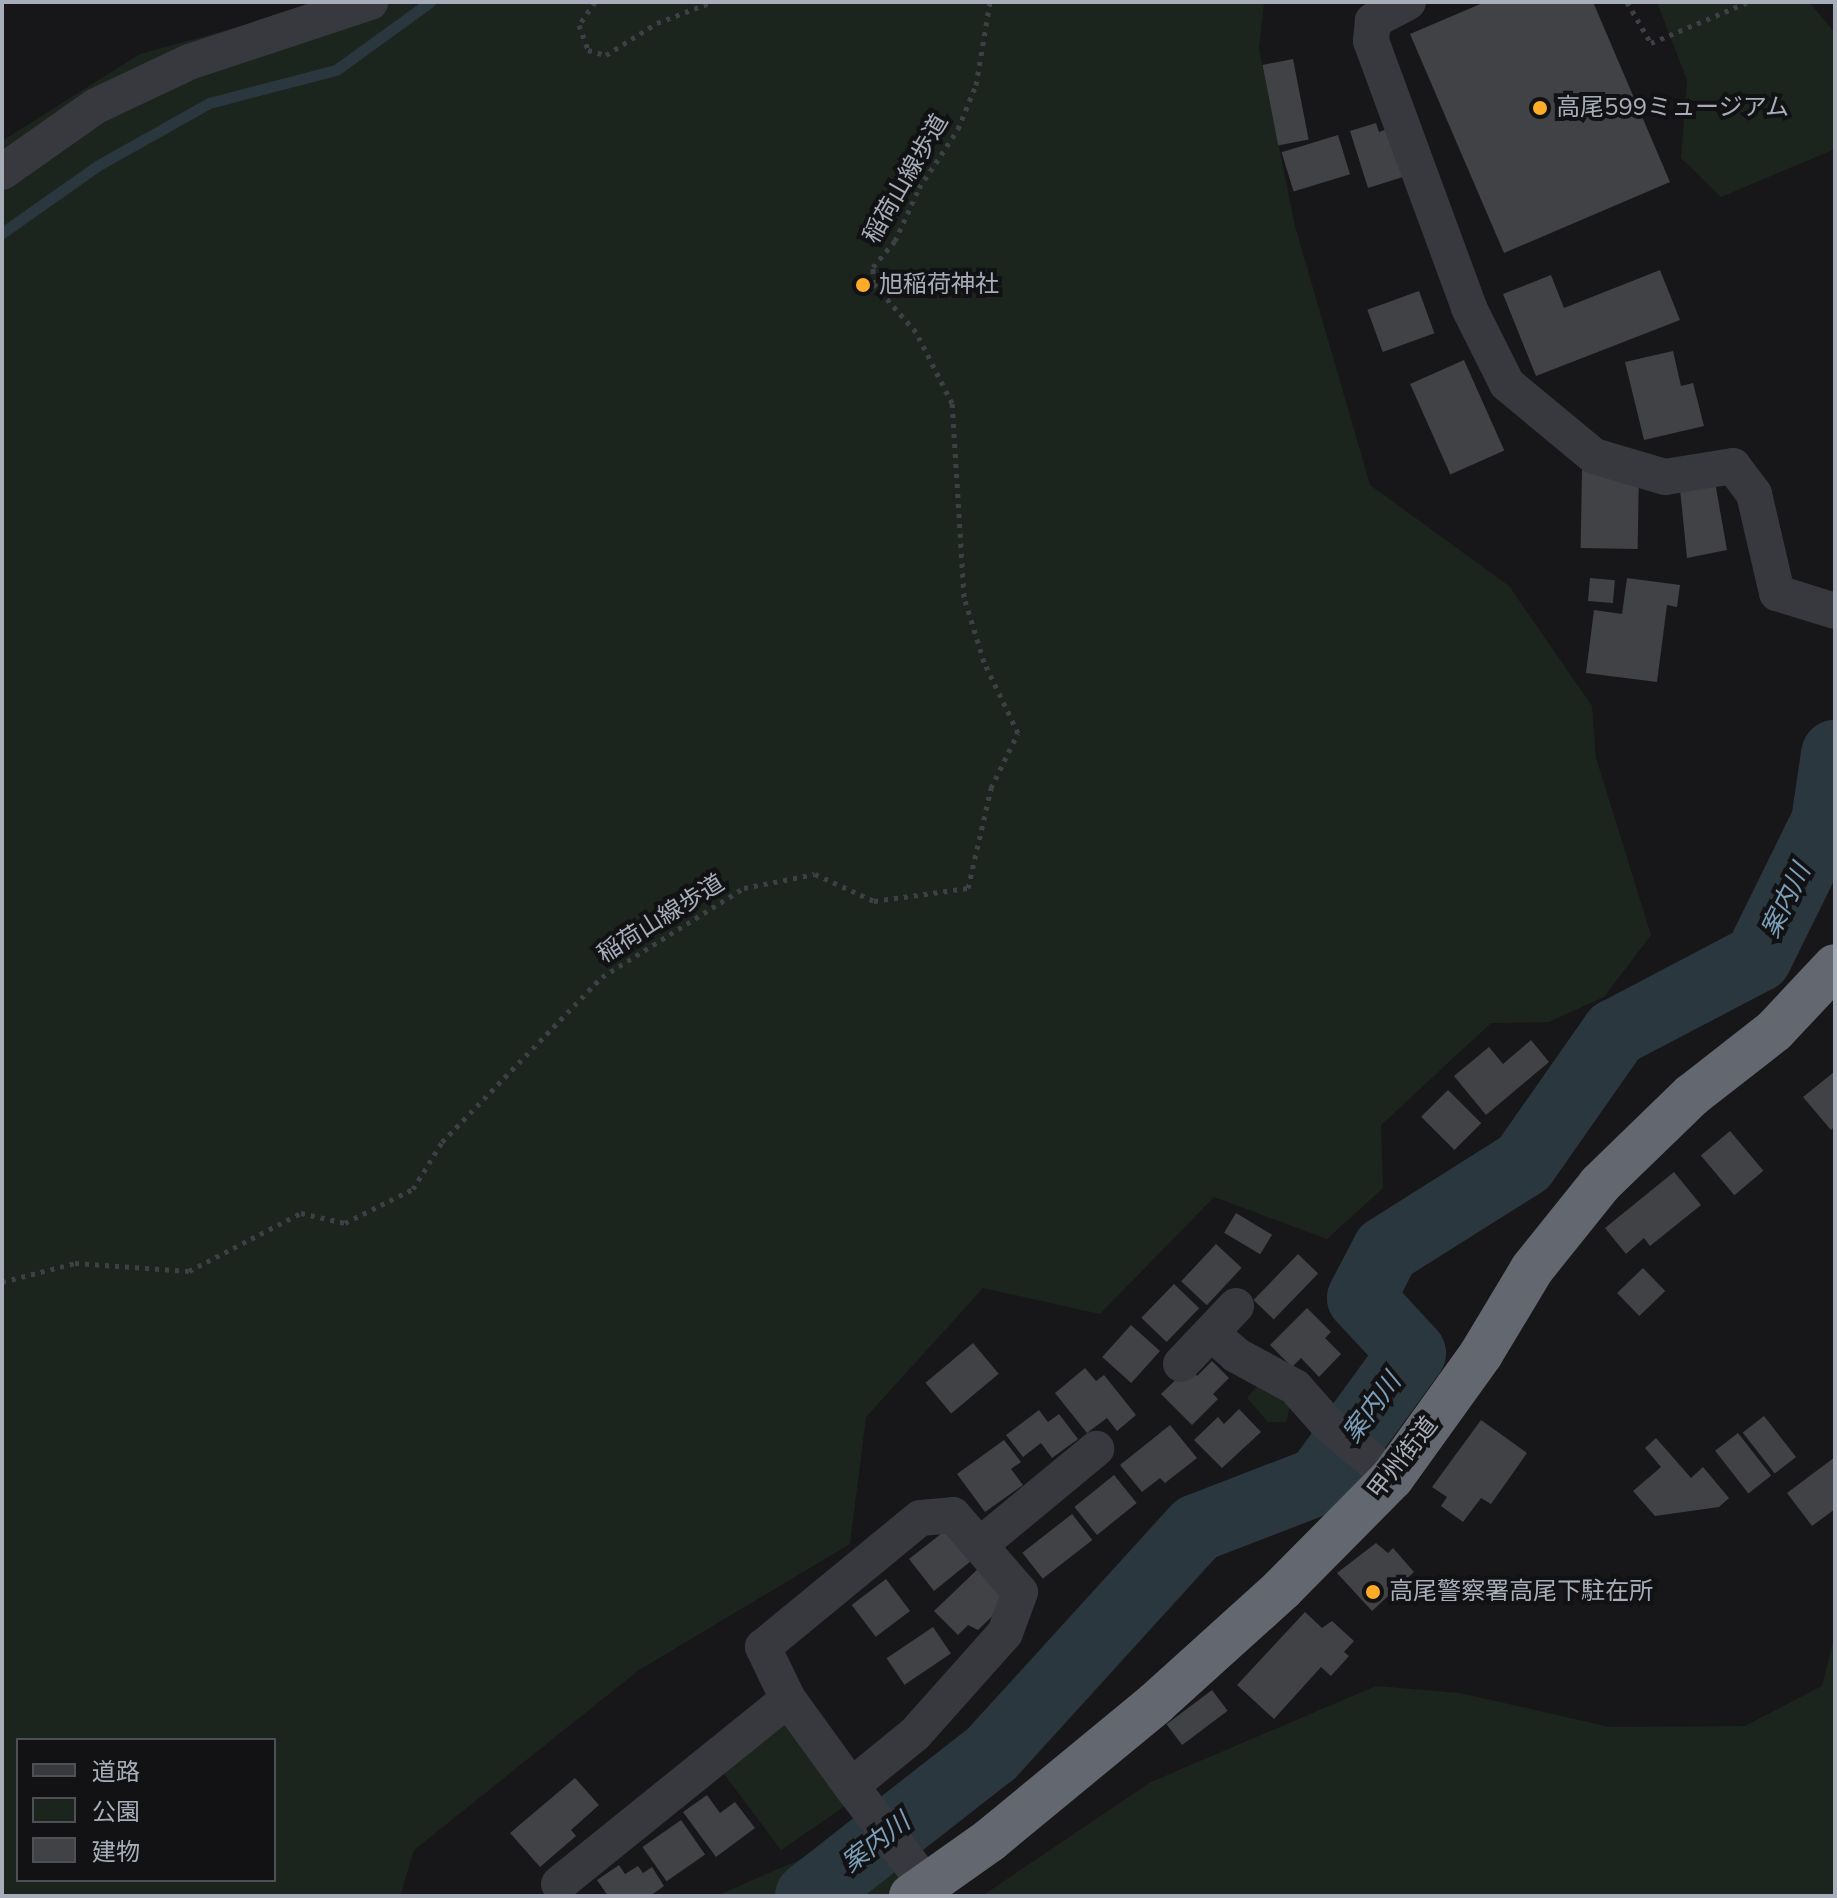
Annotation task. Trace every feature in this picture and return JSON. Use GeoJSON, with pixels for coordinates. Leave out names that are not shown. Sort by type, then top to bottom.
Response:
{"type":"FeatureCollection","features":[{"type":"Feature","properties":{"kind":"highway","name":"甲州街道"},"geometry":{"type":"LineString","coordinates":[[915,1880],[990,1840],[1156,1703],[1282,1589],[1378,1466],[1481,1354],[1532,1269],[1600,1184],[1692,1095],[1774,1031],[1835,966]]}},
{"type":"Feature","properties":{"kind":"street"},"geometry":{"type":"LineString","coordinates":[[2,172],[96,106],[189,62],[370,2]]}},
{"type":"Feature","properties":{"kind":"street"},"geometry":{"type":"LineString","coordinates":[[1408,2],[1373,21],[1371,41],[1469,308],[1507,384],[1594,456],[1665,477],[1733,466],[1754,494],[1777,593],[1827,608]]}},
{"type":"Feature","properties":{"kind":"street"},"geometry":{"type":"LineString","coordinates":[[1181,1364],[1236,1306]]}},
{"type":"Feature","properties":{"kind":"street"},"geometry":{"type":"LineString","coordinates":[[1211,1333],[1236,1355],[1295,1387],[1326,1422],[1378,1466]]}},
{"type":"Feature","properties":{"kind":"street"},"geometry":{"type":"LineString","coordinates":[[980,1545],[1096,1449]]}},
{"type":"Feature","properties":{"kind":"street"},"geometry":{"type":"LineString","coordinates":[[858,1797],[1005,1633],[1020,1592],[953,1515],[920,1518],[763,1647],[788,1699],[915,1880]]}},
{"type":"Feature","properties":{"kind":"street"},"geometry":{"type":"LineString","coordinates":[[559,1884],[788,1699]]}},
{"type":"Feature","properties":{"kind":"path"},"geometry":{"type":"LineString","coordinates":[[595,2],[579,25],[588,50],[606,55],[657,23],[712,2]]}},
{"type":"Feature","properties":{"kind":"path","name":"稲荷山線歩道"},"geometry":{"type":"LineString","coordinates":[[2,1282],[75,1263],[189,1271],[301,1213],[345,1223],[413,1189],[442,1142],[602,977],[744,888],[815,874],[874,901],[968,888],[991,788],[1018,733],[984,662],[964,597],[952,403],[916,332],[873,283],[873,267],[895,241],[919,188],[958,129],[976,85],[990,2]]}},
{"type":"Feature","properties":{"kind":"path"},"geometry":{"type":"LineString","coordinates":[[1627,2],[1651,43],[1748,2]]}},
{"type":"Feature","properties":{"kind":"green space"},"geometry":{"type":"Polygon","coordinates":[[[329,2],[1264,2],[1259,49],[1295,226],[1370,485],[1509,586],[1592,706],[1596,758],[1651,935],[1604,997],[1549,1022],[1491,1023],[1381,1125],[1383,1188],[1327,1239],[1214,1197],[1100,1314],[983,1288],[866,1417],[850,1544],[639,1670],[414,1850],[400,1896],[2,1896],[2,141],[140,54],[329,2]]]}},
{"type":"Feature","properties":{"kind":"green space"},"geometry":{"type":"Polygon","coordinates":[[[1657,2],[1809,2],[1835,33],[1835,149],[1721,197],[1681,158],[1687,80],[1657,2]]]}},
{"type":"Feature","properties":{"kind":"green space"},"geometry":{"type":"Polygon","coordinates":[[[1268,1372],[1295,1387],[1286,1422],[1268,1422],[1247,1398],[1268,1372]]]}},
{"type":"Feature","properties":{"kind":"green space"},"geometry":{"type":"Polygon","coordinates":[[[1835,1634],[1835,1896],[982,1896],[1151,1782],[1376,1686],[1460,1693],[1610,1727],[1745,1726],[1822,1686],[1835,1634]]]}},
{"type":"Feature","properties":{"kind":"green space"},"geometry":{"type":"Polygon","coordinates":[[[788,1699],[845,1806],[781,1850],[713,1759],[788,1699]]]}},
{"type":"Feature","properties":{"kind":"green space"},"geometry":{"type":"Polygon","coordinates":[[[850,1838],[925,1896],[716,1896],[850,1838]]]}},
{"type":"Feature","properties":{"kind":"building","name":"高尾599ミュージアム"},"geometry":{"type":"Polygon","coordinates":[[[1485,2],[1593,2],[1670,182],[1504,253],[1410,34],[1485,2]]]}},
{"type":"Feature","properties":{"kind":"building"},"geometry":{"type":"Polygon","coordinates":[[[1293,59],[1309,139],[1278,145],[1263,65],[1293,59]]]}},
{"type":"Feature","properties":{"kind":"building"},"geometry":{"type":"Polygon","coordinates":[[[1376,123],[1379,132],[1390,128],[1406,176],[1368,188],[1350,131],[1376,123]]]}},
{"type":"Feature","properties":{"kind":"building"},"geometry":{"type":"Polygon","coordinates":[[[1338,135],[1350,174],[1294,191],[1282,152],[1338,135]]]}},
{"type":"Feature","properties":{"kind":"building"},"geometry":{"type":"Polygon","coordinates":[[[1660,270],[1680,320],[1536,376],[1503,294],[1551,275],[1564,308],[1660,270]]]}},
{"type":"Feature","properties":{"kind":"building"},"geometry":{"type":"Polygon","coordinates":[[[1419,291],[1434,333],[1383,352],[1367,310],[1419,291]]]}},
{"type":"Feature","properties":{"kind":"building"},"geometry":{"type":"Polygon","coordinates":[[[1673,351],[1681,386],[1693,383],[1704,426],[1644,440],[1625,362],[1673,351]]]}},
{"type":"Feature","properties":{"kind":"building"},"geometry":{"type":"Polygon","coordinates":[[[1464,360],[1504,450],[1450,474],[1410,384],[1464,360]]]}},
{"type":"Feature","properties":{"kind":"building"},"geometry":{"type":"Polygon","coordinates":[[[1582,470],[1639,471],[1638,549],[1581,548],[1582,470]]]}},
{"type":"Feature","properties":{"kind":"building"},"geometry":{"type":"Polygon","coordinates":[[[1715,482],[1727,550],[1687,558],[1680,489],[1715,482]]]}},
{"type":"Feature","properties":{"kind":"building"},"geometry":{"type":"Polygon","coordinates":[[[1590,578],[1615,580],[1613,603],[1588,601],[1590,578]]]}},
{"type":"Feature","properties":{"kind":"building"},"geometry":{"type":"Polygon","coordinates":[[[1627,578],[1680,585],[1677,607],[1667,605],[1657,682],[1586,673],[1594,610],[1622,614],[1627,578]]]}},
{"type":"Feature","properties":{"kind":"building"},"geometry":{"type":"Polygon","coordinates":[[[1531,1040],[1549,1062],[1486,1115],[1454,1076],[1489,1047],[1503,1064],[1531,1040]]]}},
{"type":"Feature","properties":{"kind":"building"},"geometry":{"type":"Polygon","coordinates":[[[1834,1072],[1835,1126],[1831,1130],[1803,1097],[1834,1072]]]}},
{"type":"Feature","properties":{"kind":"building"},"geometry":{"type":"Polygon","coordinates":[[[1448,1090],[1481,1123],[1454,1150],[1421,1117],[1448,1090]]]}},
{"type":"Feature","properties":{"kind":"building"},"geometry":{"type":"Polygon","coordinates":[[[1730,1131],[1763,1171],[1734,1195],[1701,1155],[1730,1131]]]}},
{"type":"Feature","properties":{"kind":"building"},"geometry":{"type":"Polygon","coordinates":[[[1674,1172],[1701,1205],[1650,1246],[1644,1238],[1626,1254],[1605,1228],[1674,1172]]]}},
{"type":"Feature","properties":{"kind":"building"},"geometry":{"type":"Polygon","coordinates":[[[1236,1213],[1272,1235],[1260,1254],[1224,1233],[1236,1213]]]}},
{"type":"Feature","properties":{"kind":"building"},"geometry":{"type":"Polygon","coordinates":[[[1216,1244],[1242,1268],[1207,1305],[1181,1281],[1216,1244]]]}},
{"type":"Feature","properties":{"kind":"building"},"geometry":{"type":"Polygon","coordinates":[[[1298,1254],[1318,1273],[1274,1319],[1254,1300],[1298,1254]]]}},
{"type":"Feature","properties":{"kind":"building"},"geometry":{"type":"Polygon","coordinates":[[[1643,1268],[1665,1291],[1639,1316],[1617,1293],[1643,1268]]]}},
{"type":"Feature","properties":{"kind":"building"},"geometry":{"type":"Polygon","coordinates":[[[1174,1284],[1199,1308],[1167,1342],[1141,1318],[1174,1284]]]}},
{"type":"Feature","properties":{"kind":"building"},"geometry":{"type":"Polygon","coordinates":[[[1307,1308],[1331,1332],[1325,1338],[1341,1354],[1319,1377],[1301,1358],[1292,1367],[1270,1345],[1307,1308]]]}},
{"type":"Feature","properties":{"kind":"building"},"geometry":{"type":"Polygon","coordinates":[[[1131,1325],[1160,1351],[1131,1383],[1102,1357],[1131,1325]]]}},
{"type":"Feature","properties":{"kind":"building"},"geometry":{"type":"Polygon","coordinates":[[[973,1343],[999,1374],[951,1413],[926,1383],[973,1343]]]}},
{"type":"Feature","properties":{"kind":"building"},"geometry":{"type":"Polygon","coordinates":[[[1212,1361],[1229,1378],[1213,1394],[1218,1399],[1192,1425],[1161,1394],[1189,1367],[1197,1376],[1212,1361]]]}},
{"type":"Feature","properties":{"kind":"building"},"geometry":{"type":"Polygon","coordinates":[[[1085,1368],[1096,1381],[1104,1375],[1136,1415],[1117,1431],[1107,1418],[1087,1433],[1055,1393],[1085,1368]]]}},
{"type":"Feature","properties":{"kind":"building"},"geometry":{"type":"Polygon","coordinates":[[[1239,1409],[1261,1432],[1222,1468],[1194,1440],[1218,1417],[1224,1424],[1239,1409]]]}},
{"type":"Feature","properties":{"kind":"building"},"geometry":{"type":"Polygon","coordinates":[[[1039,1410],[1048,1422],[1059,1414],[1078,1439],[1052,1458],[1041,1443],[1023,1457],[1006,1435],[1039,1410]]]}},
{"type":"Feature","properties":{"kind":"building"},"geometry":{"type":"Polygon","coordinates":[[[1764,1416],[1796,1457],[1775,1474],[1743,1433],[1764,1416]]]}},
{"type":"Feature","properties":{"kind":"building"},"geometry":{"type":"Polygon","coordinates":[[[1481,1420],[1527,1453],[1491,1504],[1481,1498],[1463,1522],[1441,1506],[1447,1497],[1432,1487],[1481,1420]]]}},
{"type":"Feature","properties":{"kind":"building"},"geometry":{"type":"Polygon","coordinates":[[[1170,1425],[1197,1458],[1165,1483],[1160,1478],[1142,1492],[1120,1465],[1170,1425]]]}},
{"type":"Feature","properties":{"kind":"building"},"geometry":{"type":"Polygon","coordinates":[[[1738,1433],[1771,1476],[1748,1493],[1715,1451],[1738,1433]]]}},
{"type":"Feature","properties":{"kind":"building"},"geometry":{"type":"Polygon","coordinates":[[[1656,1438],[1691,1478],[1703,1467],[1729,1498],[1719,1507],[1655,1516],[1633,1491],[1661,1467],[1645,1448],[1656,1438]]]}},
{"type":"Feature","properties":{"kind":"building"},"geometry":{"type":"Polygon","coordinates":[[[1004,1440],[1021,1462],[1011,1469],[1023,1485],[985,1512],[957,1474],[1004,1440]]]}},
{"type":"Feature","properties":{"kind":"building"},"geometry":{"type":"Polygon","coordinates":[[[1835,1457],[1835,1509],[1812,1526],[1787,1493],[1835,1457]]]}},
{"type":"Feature","properties":{"kind":"building"},"geometry":{"type":"Polygon","coordinates":[[[1114,1475],[1137,1503],[1097,1535],[1074,1507],[1114,1475]]]}},
{"type":"Feature","properties":{"kind":"building"},"geometry":{"type":"Polygon","coordinates":[[[1072,1514],[1092,1540],[1043,1579],[1022,1553],[1072,1514]]]}},
{"type":"Feature","properties":{"kind":"building"},"geometry":{"type":"Polygon","coordinates":[[[946,1530],[982,1552],[934,1591],[909,1559],[946,1530]]]}},
{"type":"Feature","properties":{"kind":"building","name":"高尾警察署高尾下駐在所"},"geometry":{"type":"Polygon","coordinates":[[[1376,1543],[1388,1553],[1393,1548],[1414,1572],[1372,1611],[1337,1573],[1376,1543]]]}},
{"type":"Feature","properties":{"kind":"building"},"geometry":{"type":"Polygon","coordinates":[[[982,1565],[1012,1597],[978,1630],[968,1625],[958,1635],[934,1611],[982,1565]]]}},
{"type":"Feature","properties":{"kind":"building"},"geometry":{"type":"Polygon","coordinates":[[[886,1579],[910,1611],[876,1637],[852,1605],[886,1579]]]}},
{"type":"Feature","properties":{"kind":"building"},"geometry":{"type":"Polygon","coordinates":[[[1305,1612],[1322,1628],[1332,1621],[1354,1641],[1344,1652],[1349,1656],[1331,1676],[1321,1667],[1274,1719],[1237,1685],[1305,1612]]]}},
{"type":"Feature","properties":{"kind":"building"},"geometry":{"type":"Polygon","coordinates":[[[933,1627],[951,1654],[904,1685],[887,1658],[933,1627]]]}},
{"type":"Feature","properties":{"kind":"building"},"geometry":{"type":"Polygon","coordinates":[[[1212,1690],[1228,1711],[1182,1745],[1166,1724],[1212,1690]]]}},
{"type":"Feature","properties":{"kind":"building"},"geometry":{"type":"Polygon","coordinates":[[[575,1778],[599,1805],[571,1830],[576,1836],[540,1867],[510,1833],[575,1778]]]}},
{"type":"Feature","properties":{"kind":"building"},"geometry":{"type":"Polygon","coordinates":[[[707,1795],[720,1813],[735,1802],[755,1828],[716,1857],[683,1812],[707,1795]]]}},
{"type":"Feature","properties":{"kind":"building"},"geometry":{"type":"Polygon","coordinates":[[[681,1820],[705,1854],[667,1881],[642,1847],[681,1820]]]}},
{"type":"Feature","properties":{"kind":"building"},"geometry":{"type":"Polygon","coordinates":[[[619,1865],[625,1874],[638,1866],[643,1873],[652,1867],[664,1886],[650,1896],[608,1896],[597,1880],[619,1865]]]}},
{"type":"Feature","properties":{"kind":"waterway"},"geometry":{"type":"LineString","coordinates":[[2,233],[97,166],[209,103],[336,70],[430,2]]}},
{"type":"Feature","properties":{"kind":"waterway","name":"案内川"},"geometry":{"type":"LineString","coordinates":[[809,1896],[991,1754],[1197,1528],[1319,1481],[1412,1353],[1361,1298],[1386,1250],[1524,1163],[1615,1033],[1758,958],[1825,822],[1835,754]]}},
{"type":"Feature","properties":{"kind":"place","name":"高尾599ミュージアム"},"geometry":{"type":"Point","coordinates":[1540,108]}},
{"type":"Feature","properties":{"kind":"place","name":"旭稲荷神社"},"geometry":{"type":"Point","coordinates":[863,285]}},
{"type":"Feature","properties":{"kind":"place","name":"高尾警察署高尾下駐在所"},"geometry":{"type":"Point","coordinates":[1373,1592]}}]}
